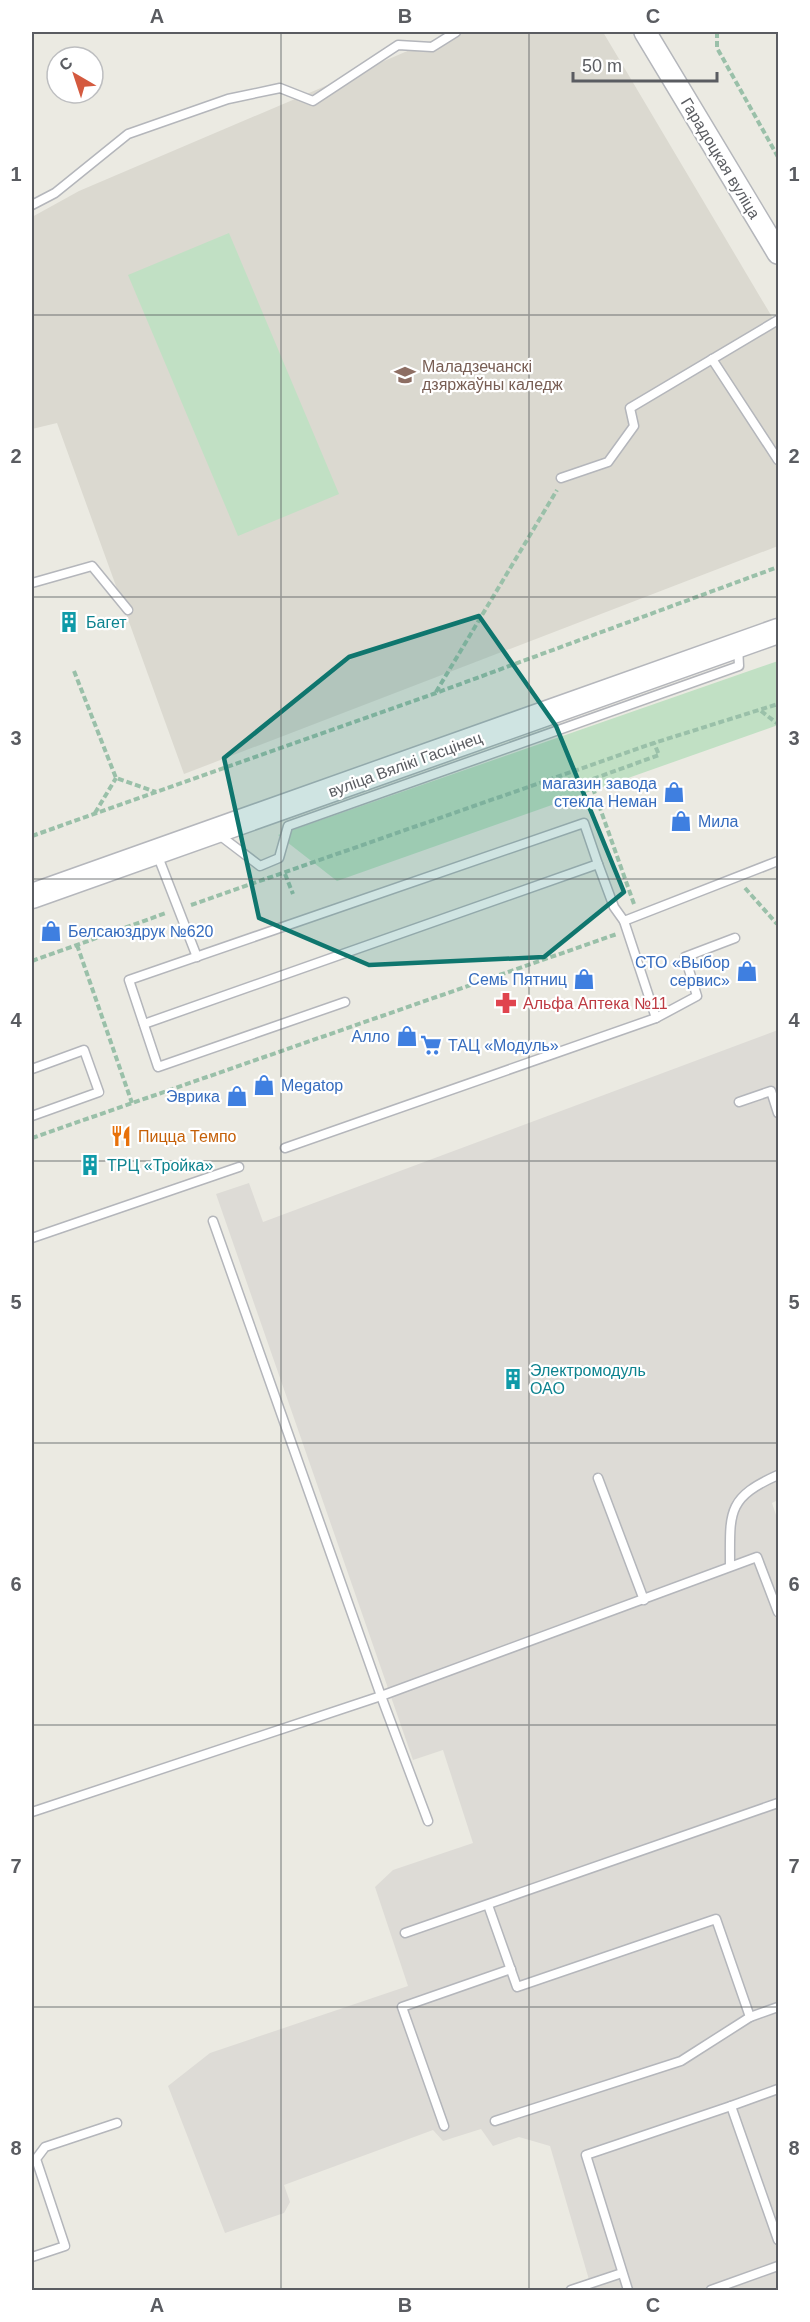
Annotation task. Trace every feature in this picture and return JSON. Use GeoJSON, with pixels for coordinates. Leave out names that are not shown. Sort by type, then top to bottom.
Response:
{"type":"FeatureCollection","features":[{"type":"Feature","properties":{"kind":"main road","name":"вуліца Вялікі Гасцінец"},"geometry":{"type":"LineString","coordinates":[[32,896],[778,631]]}},
{"type":"Feature","properties":{"kind":"street","name":"Гарадоцкая вуліца"},"geometry":{"type":"LineString","coordinates":[[645,32],[778,253]]}},
{"type":"Feature","properties":{"kind":"lane"},"geometry":{"type":"LineString","coordinates":[[32,206],[55,193],[128,134],[228,99],[280,88],[313,100],[398,45],[432,47],[456,32]]}},
{"type":"Feature","properties":{"kind":"lane"},"geometry":{"type":"LineString","coordinates":[[561,478],[608,462],[634,426],[630,408],[778,320]]}},
{"type":"Feature","properties":{"kind":"lane"},"geometry":{"type":"LineString","coordinates":[[712,359],[778,459]]}},
{"type":"Feature","properties":{"kind":"lane"},"geometry":{"type":"LineString","coordinates":[[32,583],[92,566],[128,610]]}},
{"type":"Feature","properties":{"kind":"lane"},"geometry":{"type":"LineString","coordinates":[[215,832],[260,866],[279,858],[288,826],[739,666],[737,646]]}},
{"type":"Feature","properties":{"kind":"lane"},"geometry":{"type":"LineString","coordinates":[[345,1002],[158,1067],[129,980],[584,823],[614,907],[628,930],[656,1018]]}},
{"type":"Feature","properties":{"kind":"lane"},"geometry":{"type":"LineString","coordinates":[[156,851],[197,957]]}},
{"type":"Feature","properties":{"kind":"lane"},"geometry":{"type":"LineString","coordinates":[[624,921],[778,861]]}},
{"type":"Feature","properties":{"kind":"lane"},"geometry":{"type":"LineString","coordinates":[[144,1024],[598,864]]}},
{"type":"Feature","properties":{"kind":"lane"},"geometry":{"type":"LineString","coordinates":[[285,1148],[656,1018],[697,996],[685,957],[735,938]]}},
{"type":"Feature","properties":{"kind":"lane"},"geometry":{"type":"LineString","coordinates":[[32,1069],[84,1050],[99,1092],[32,1116]]}},
{"type":"Feature","properties":{"kind":"lane"},"geometry":{"type":"LineString","coordinates":[[739,1102],[771,1091],[778,1113]]}},
{"type":"Feature","properties":{"kind":"lane"},"geometry":{"type":"LineString","coordinates":[[32,1238],[238,1167]]}},
{"type":"Feature","properties":{"kind":"lane"},"geometry":{"type":"LineString","coordinates":[[213,1221],[381,1696],[428,1821]]}},
{"type":"Feature","properties":{"kind":"lane"},"geometry":{"type":"LineString","coordinates":[[730,1566],[730,1516],[750,1488],[778,1475]]}},
{"type":"Feature","properties":{"kind":"lane"},"geometry":{"type":"LineString","coordinates":[[598,1478],[644,1600]]}},
{"type":"Feature","properties":{"kind":"lane"},"geometry":{"type":"LineString","coordinates":[[32,1812],[381,1696],[757,1557],[778,1612]]}},
{"type":"Feature","properties":{"kind":"lane"},"geometry":{"type":"LineString","coordinates":[[405,1934],[778,1803]]}},
{"type":"Feature","properties":{"kind":"lane"},"geometry":{"type":"LineString","coordinates":[[488,1905],[517,1987],[716,1919],[750,2017]]}},
{"type":"Feature","properties":{"kind":"lane"},"geometry":{"type":"LineString","coordinates":[[444,2126],[402,2007],[511,1969]]}},
{"type":"Feature","properties":{"kind":"lane"},"geometry":{"type":"LineString","coordinates":[[495,2121],[681,2061],[750,2017],[778,2007]]}},
{"type":"Feature","properties":{"kind":"lane"},"geometry":{"type":"LineString","coordinates":[[628,2290],[586,2155],[778,2089]]}},
{"type":"Feature","properties":{"kind":"lane"},"geometry":{"type":"LineString","coordinates":[[731,2106],[778,2240]]}},
{"type":"Feature","properties":{"kind":"lane"},"geometry":{"type":"LineString","coordinates":[[32,2258],[65,2246],[36,2158],[45,2147],[117,2123]]}},
{"type":"Feature","properties":{"kind":"lane"},"geometry":{"type":"LineString","coordinates":[[711,2290],[778,2266]]}},
{"type":"Feature","properties":{"kind":"lane"},"geometry":{"type":"LineString","coordinates":[[572,2290],[622,2273]]}},
{"type":"Feature","properties":{"kind":"path"},"geometry":{"type":"LineString","coordinates":[[717,32],[717,48],[778,157]]}},
{"type":"Feature","properties":{"kind":"path"},"geometry":{"type":"LineString","coordinates":[[436,693],[554,497],[561,478]]}},
{"type":"Feature","properties":{"kind":"path"},"geometry":{"type":"LineString","coordinates":[[32,836],[436,693],[778,567]]}},
{"type":"Feature","properties":{"kind":"path"},"geometry":{"type":"LineString","coordinates":[[74,671],[116,778],[156,792]]}},
{"type":"Feature","properties":{"kind":"path"},"geometry":{"type":"LineString","coordinates":[[32,961],[654,743],[778,704]]}},
{"type":"Feature","properties":{"kind":"path"},"geometry":{"type":"LineString","coordinates":[[761,711],[778,724]]}},
{"type":"Feature","properties":{"kind":"path"},"geometry":{"type":"LineString","coordinates":[[637,912],[590,780],[659,755],[654,743]]}},
{"type":"Feature","properties":{"kind":"path"},"geometry":{"type":"LineString","coordinates":[[94,814],[116,778]]}},
{"type":"Feature","properties":{"kind":"path"},"geometry":{"type":"LineString","coordinates":[[285,874],[293,894]]}},
{"type":"Feature","properties":{"kind":"path"},"geometry":{"type":"LineString","coordinates":[[734,891],[753,884]]}},
{"type":"Feature","properties":{"kind":"path"},"geometry":{"type":"LineString","coordinates":[[744,888],[777,924]]}},
{"type":"Feature","properties":{"kind":"path"},"geometry":{"type":"LineString","coordinates":[[32,1138],[628,930]]}},
{"type":"Feature","properties":{"kind":"path"},"geometry":{"type":"LineString","coordinates":[[77,945],[132,1102]]}},
{"type":"Feature","properties":{"kind":"highlighted area"},"geometry":{"type":"Polygon","coordinates":[[[479,616],[556,726],[624,892],[544,957],[369,965],[259,918],[224,758],[349,657],[479,616]]]}},
{"type":"Feature","properties":{"kind":"shaded area","name":"Маладзечанскі дзяржаўны каледж"},"geometry":{"type":"Polygon","coordinates":[[[452,32],[603,32],[778,327],[778,546],[184,774],[57,423],[32,429],[32,217],[79,191],[452,32]]]}},
{"type":"Feature","properties":{"kind":"shaded area"},"geometry":{"type":"Polygon","coordinates":[[[778,1030],[778,1500],[772,1503],[778,1521],[778,2290],[592,2290],[550,2146],[519,2137],[493,2146],[481,2129],[443,2141],[433,2130],[284,2185],[290,2202],[284,2213],[225,2233],[168,2086],[210,2053],[408,1986],[375,1887],[393,1870],[473,1843],[443,1750],[413,1760],[216,1194],[249,1183],[263,1222],[778,1030]]]}},
{"type":"Feature","properties":{"kind":"green space"},"geometry":{"type":"Polygon","coordinates":[[[229,233],[339,494],[238,536],[128,275],[229,233]]]}},
{"type":"Feature","properties":{"kind":"green space"},"geometry":{"type":"Polygon","coordinates":[[[778,661],[778,725],[337,881],[278,835],[778,661]]]}},
{"type":"Feature","properties":{"kind":"place","name":"Маладзечанскі дзяржаўны каледж"},"geometry":{"type":"Point","coordinates":[405,375]}},
{"type":"Feature","properties":{"kind":"place","name":"Багет"},"geometry":{"type":"Point","coordinates":[69,622]}},
{"type":"Feature","properties":{"kind":"place","name":"магазин завода стекла Неман"},"geometry":{"type":"Point","coordinates":[674,792]}},
{"type":"Feature","properties":{"kind":"place","name":"Мила"},"geometry":{"type":"Point","coordinates":[681,821]}},
{"type":"Feature","properties":{"kind":"place","name":"Белсаюздрук №620"},"geometry":{"type":"Point","coordinates":[51,931]}},
{"type":"Feature","properties":{"kind":"place","name":"СТО «Выбор сервис»"},"geometry":{"type":"Point","coordinates":[747,971]}},
{"type":"Feature","properties":{"kind":"place","name":"Семь Пятниц"},"geometry":{"type":"Point","coordinates":[584,979]}},
{"type":"Feature","properties":{"kind":"place","name":"Альфа Аптека №11"},"geometry":{"type":"Point","coordinates":[506,1003]}},
{"type":"Feature","properties":{"kind":"place","name":"Алло"},"geometry":{"type":"Point","coordinates":[407,1036]}},
{"type":"Feature","properties":{"kind":"place","name":"ТАЦ «Модуль»"},"geometry":{"type":"Point","coordinates":[431,1045]}},
{"type":"Feature","properties":{"kind":"place","name":"Megatop"},"geometry":{"type":"Point","coordinates":[264,1085]}},
{"type":"Feature","properties":{"kind":"place","name":"Эврика"},"geometry":{"type":"Point","coordinates":[237,1096]}},
{"type":"Feature","properties":{"kind":"place","name":"Пицца Темпо"},"geometry":{"type":"Point","coordinates":[121,1136]}},
{"type":"Feature","properties":{"kind":"place","name":"ТРЦ «Тройка»"},"geometry":{"type":"Point","coordinates":[90,1165]}},
{"type":"Feature","properties":{"kind":"place","name":"Электромодуль ОАО"},"geometry":{"type":"Point","coordinates":[513,1379]}}]}
